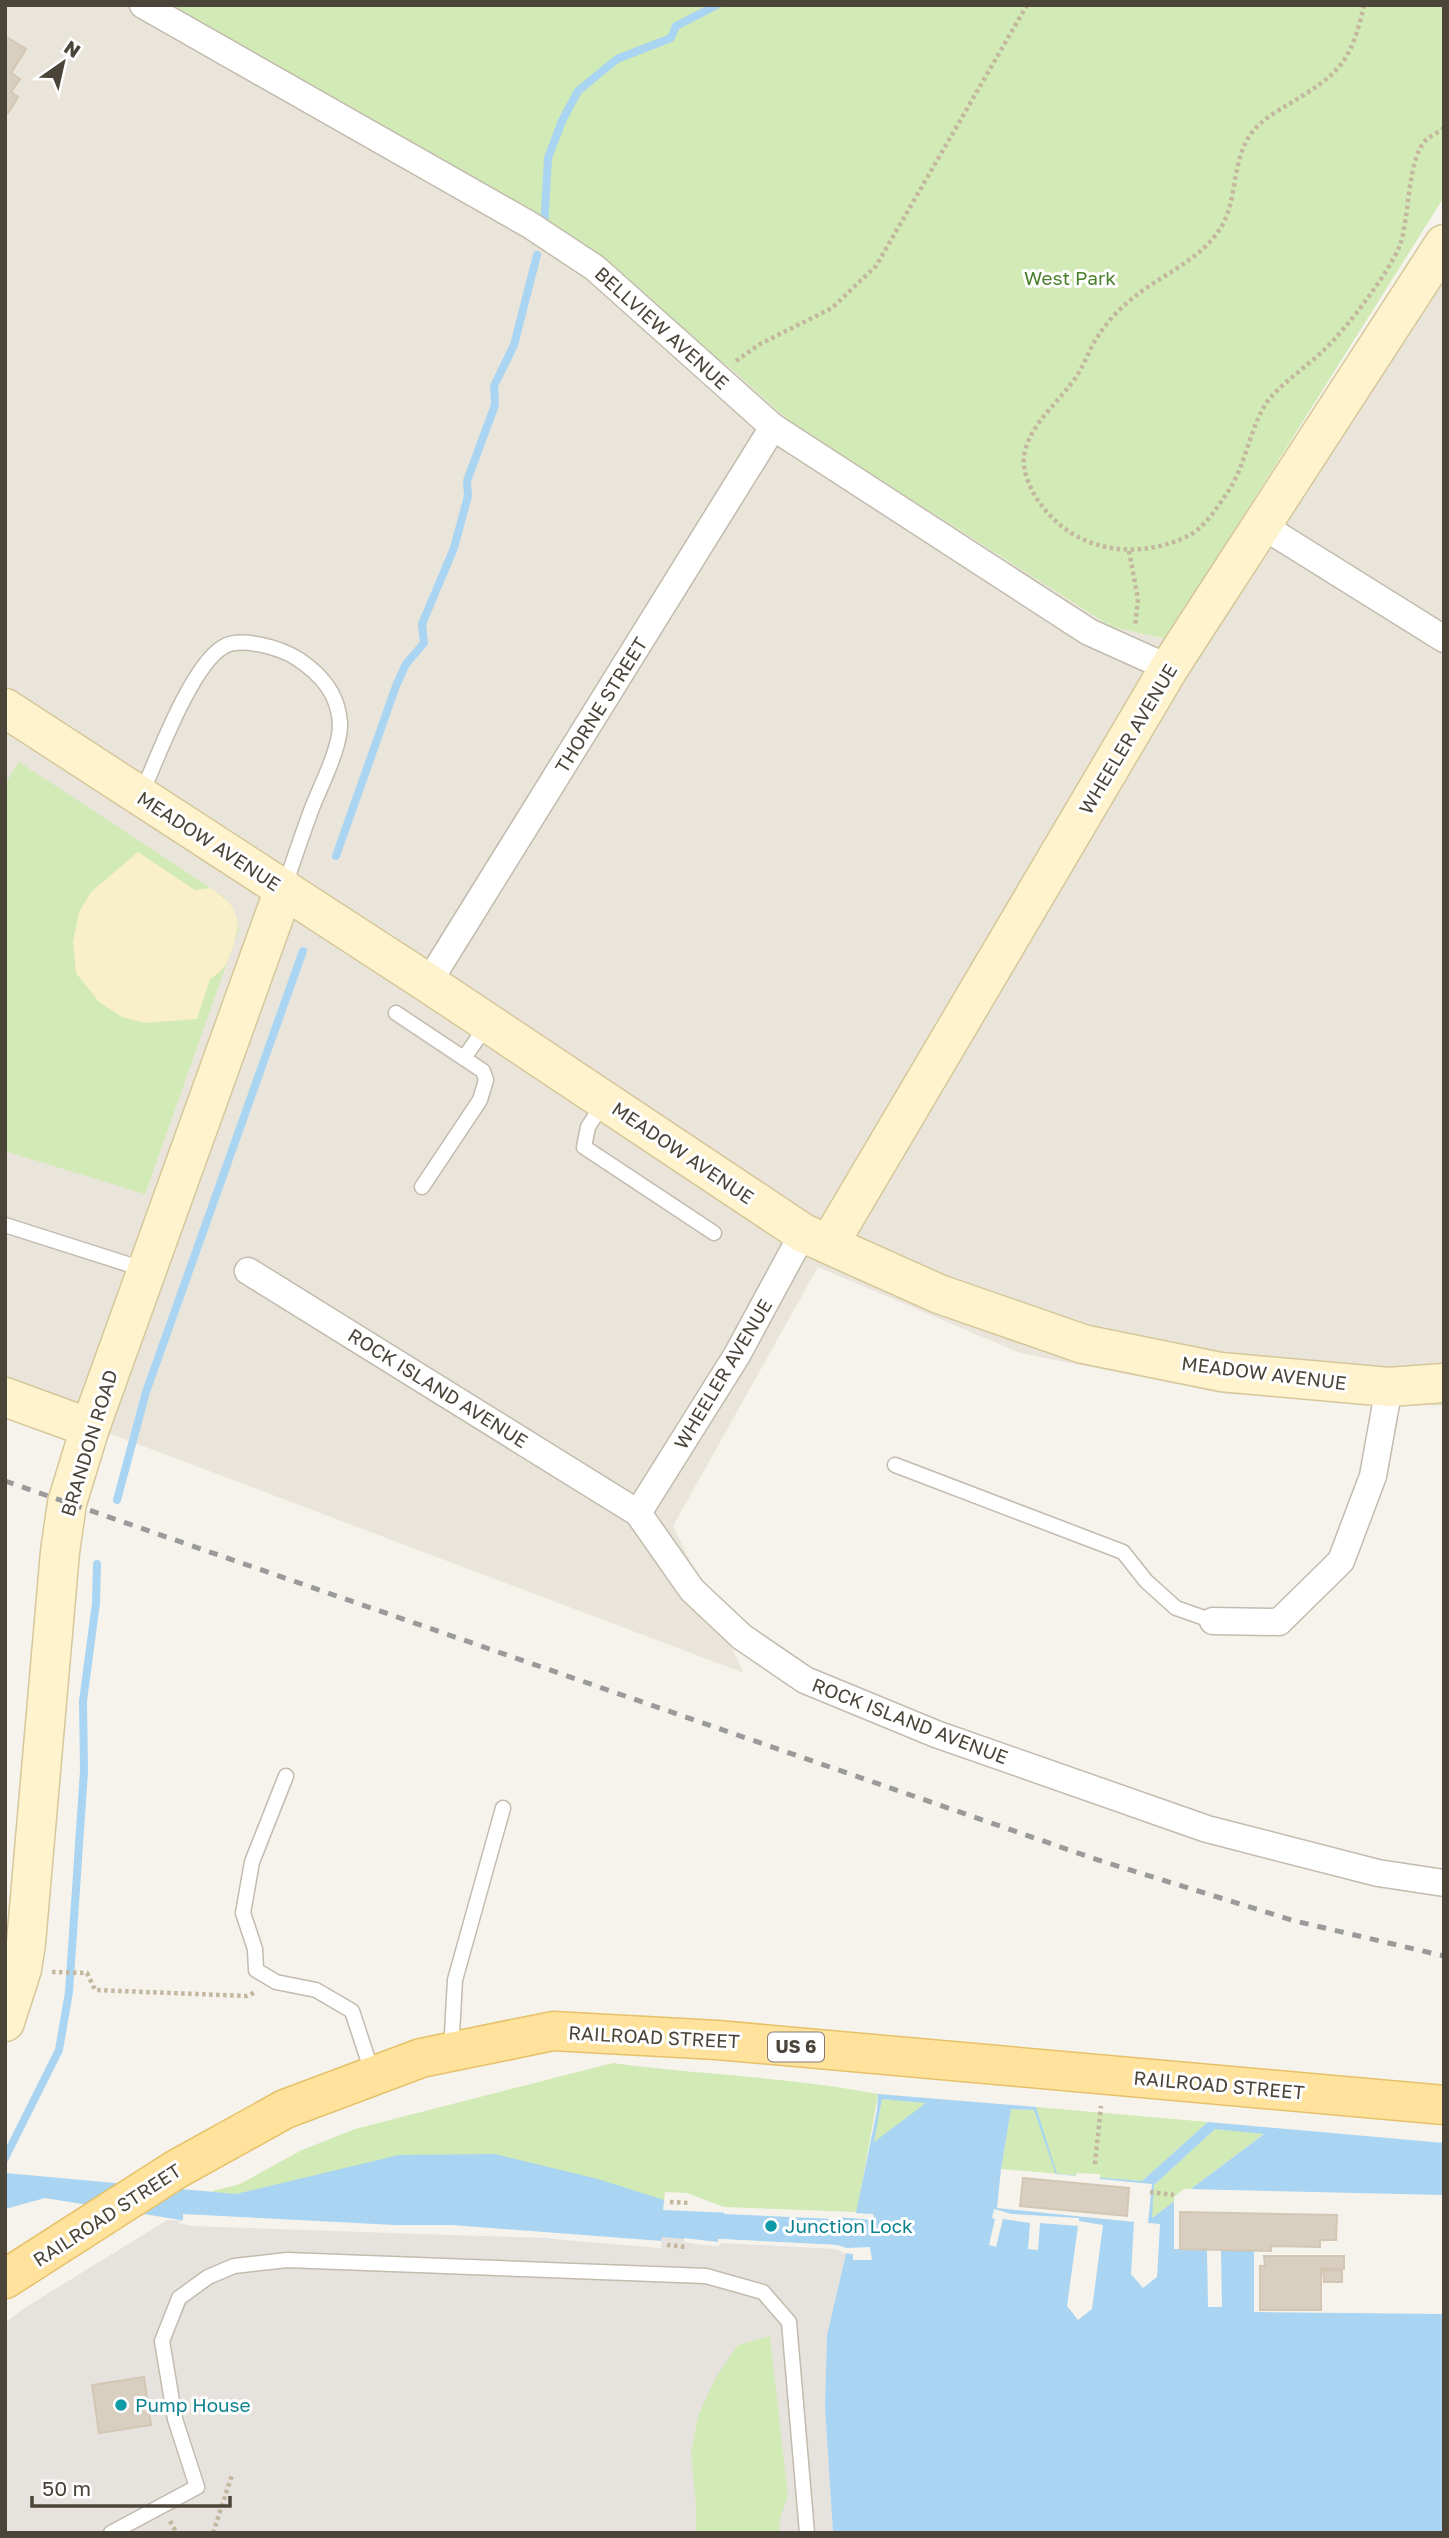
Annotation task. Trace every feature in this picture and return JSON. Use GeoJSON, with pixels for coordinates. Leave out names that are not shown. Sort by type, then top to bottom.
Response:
{"type":"FeatureCollection","features":[{"type":"Feature","properties":{"kind":"main road","name":"RAILROAD STREET"},"geometry":{"type":"LineString","coordinates":[[5,2279],[175,2171],[285,2109],[422,2059],[553,2031],[717,2040],[1444,2105]]}},
{"type":"Feature","properties":{"kind":"street","name":"BELLVIEW AVENUE"},"geometry":{"type":"LineString","coordinates":[[143,5],[530,225],[595,268],[773,427],[1088,632],[1169,668]]}},
{"type":"Feature","properties":{"kind":"street","name":"WHEELER AVENUE"},"geometry":{"type":"LineString","coordinates":[[638,1513],[737,1356],[816,1238],[1169,668],[1444,244]]}},
{"type":"Feature","properties":{"kind":"street","name":"THORNE STREET"},"geometry":{"type":"LineString","coordinates":[[428,984],[773,427]]}},
{"type":"Feature","properties":{"kind":"street"},"geometry":{"type":"LineString","coordinates":[[1263,526],[1444,639]]}},
{"type":"Feature","properties":{"kind":"street","name":"MEADOW AVENUE"},"geometry":{"type":"LineString","coordinates":[[5,708],[816,1238],[939,1294],[1083,1344],[1221,1372],[1389,1387],[1444,1383]]}},
{"type":"Feature","properties":{"kind":"street","name":"BRANDON ROAD"},"geometry":{"type":"LineString","coordinates":[[6,2018],[22,1969],[26,1943],[67,1503],[90,1428],[284,889]]}},
{"type":"Feature","properties":{"kind":"street","name":"ROCK ISLAND AVENUE"},"geometry":{"type":"LineString","coordinates":[[248,1271],[638,1513],[692,1590],[742,1637],[805,1680],[936,1734],[1207,1829],[1378,1873],[1444,1883]]}},
{"type":"Feature","properties":{"kind":"street"},"geometry":{"type":"LineString","coordinates":[[1213,1621],[1279,1622],[1341,1561],[1373,1476],[1389,1387]]}},
{"type":"Feature","properties":{"kind":"street"},"geometry":{"type":"LineString","coordinates":[[5,1398],[90,1428]]}},
{"type":"Feature","properties":{"kind":"lane"},"geometry":{"type":"LineString","coordinates":[[141,796],[187,696],[203,667],[222,647],[241,641],[296,657],[320,676],[335,698],[340,725],[331,761],[284,889]]}},
{"type":"Feature","properties":{"kind":"lane"},"geometry":{"type":"LineString","coordinates":[[396,1013],[482,1071],[486,1080],[480,1100],[422,1187]]}},
{"type":"Feature","properties":{"kind":"lane"},"geometry":{"type":"LineString","coordinates":[[464,1058],[488,1023]]}},
{"type":"Feature","properties":{"kind":"lane"},"geometry":{"type":"LineString","coordinates":[[604,1101],[588,1127],[584,1147],[714,1233]]}},
{"type":"Feature","properties":{"kind":"lane"},"geometry":{"type":"LineString","coordinates":[[5,1225],[147,1270]]}},
{"type":"Feature","properties":{"kind":"lane"},"geometry":{"type":"LineString","coordinates":[[895,1465],[1123,1552],[1146,1581],[1175,1608],[1213,1621]]}},
{"type":"Feature","properties":{"kind":"lane"},"geometry":{"type":"LineString","coordinates":[[286,1776],[252,1862],[243,1913],[255,1949],[256,1970],[276,1982],[316,1990],[352,2011],[374,2076]]}},
{"type":"Feature","properties":{"kind":"lane"},"geometry":{"type":"LineString","coordinates":[[451,2052],[456,1980],[503,1808]]}},
{"type":"Feature","properties":{"kind":"lane"},"geometry":{"type":"LineString","coordinates":[[111,2533],[197,2487],[176,2419],[162,2341],[179,2298],[208,2277],[234,2266],[287,2260],[706,2276],[763,2292],[789,2322],[807,2533]]}},
{"type":"Feature","properties":{"kind":"path"},"geometry":{"type":"LineString","coordinates":[[716,376],[760,344],[832,308],[876,266],[1027,5]]}},
{"type":"Feature","properties":{"kind":"path"},"geometry":{"type":"LineString","coordinates":[[1364,5],[1355,40],[1336,74],[1275,112],[1254,130],[1242,148],[1228,212],[1208,244],[1133,298],[1110,320],[1097,337],[1078,374],[1031,433],[1024,455],[1026,480],[1043,509],[1058,523],[1084,540],[1107,549],[1129,551],[1158,547],[1191,535],[1212,514],[1237,479],[1269,399],[1341,332],[1391,260],[1399,246],[1406,222],[1417,152],[1427,139],[1444,128]]}},
{"type":"Feature","properties":{"kind":"path"},"geometry":{"type":"LineString","coordinates":[[1129,551],[1138,599],[1132,651]]}},
{"type":"Feature","properties":{"kind":"path"},"geometry":{"type":"LineString","coordinates":[[54,1973],[87,1973],[95,1990],[247,1996],[276,1982]]}},
{"type":"Feature","properties":{"kind":"path"},"geometry":{"type":"LineString","coordinates":[[1095,2164],[1101,2113]]}},
{"type":"Feature","properties":{"kind":"path"},"geometry":{"type":"LineString","coordinates":[[1150,2193],[1174,2195]]}},
{"type":"Feature","properties":{"kind":"path"},"geometry":{"type":"LineString","coordinates":[[670,2202],[690,2203]]}},
{"type":"Feature","properties":{"kind":"path"},"geometry":{"type":"LineString","coordinates":[[667,2245],[687,2247]]}},
{"type":"Feature","properties":{"kind":"path"},"geometry":{"type":"LineString","coordinates":[[213,2533],[232,2475]]}},
{"type":"Feature","properties":{"kind":"shaded area"},"geometry":{"type":"Polygon","coordinates":[[[5,5],[162,5],[408,156],[728,366],[794,425],[1112,627],[1166,639],[1201,654],[1444,281],[1444,1406],[1227,1394],[1020,1353],[818,1267],[673,1526],[744,1673],[5,1394],[5,5]]]}},
{"type":"Feature","properties":{"kind":"shaded area"},"geometry":{"type":"Polygon","coordinates":[[[167,2220],[456,2231],[661,2244],[662,2237],[837,2245],[847,2248],[827,2335],[825,2407],[833,2533],[5,2533],[5,2323],[23,2309],[167,2220]]]}},
{"type":"Feature","properties":{"kind":"green space","name":"West Park"},"geometry":{"type":"Polygon","coordinates":[[[162,5],[1444,5],[1444,197],[1166,639],[1112,627],[794,425],[728,366],[408,156],[162,5]]]}},
{"type":"Feature","properties":{"kind":"green space"},"geometry":{"type":"Polygon","coordinates":[[[19,762],[223,896],[234,910],[239,929],[145,1194],[5,1151],[5,784],[19,762]]]}},
{"type":"Feature","properties":{"kind":"green space"},"geometry":{"type":"Polygon","coordinates":[[[613,2063],[812,2084],[878,2094],[857,2212],[724,2207],[687,2193],[665,2192],[663,2210],[183,2214],[213,2191],[240,2184],[302,2150],[355,2129],[613,2063]]]}},
{"type":"Feature","properties":{"kind":"green space"},"geometry":{"type":"Polygon","coordinates":[[[882,2099],[927,2103],[873,2143],[882,2099]]]}},
{"type":"Feature","properties":{"kind":"green space"},"geometry":{"type":"Polygon","coordinates":[[[1036,2107],[1208,2122],[1142,2181],[1001,2169],[1011,2109],[1034,2110],[1048,2148],[1036,2107]]]}},
{"type":"Feature","properties":{"kind":"green space"},"geometry":{"type":"Polygon","coordinates":[[[1215,2129],[1265,2133],[1151,2219],[1154,2185],[1215,2129]]]}},
{"type":"Feature","properties":{"kind":"green space"},"geometry":{"type":"Polygon","coordinates":[[[770,2336],[788,2496],[780,2518],[779,2533],[696,2533],[691,2454],[698,2416],[715,2379],[738,2345],[770,2336]]]}},
{"type":"Feature","properties":{"kind":"sand"},"geometry":{"type":"Polygon","coordinates":[[[138,852],[195,890],[211,888],[227,901],[236,914],[237,929],[230,955],[222,970],[210,979],[197,1019],[145,1023],[122,1017],[99,1002],[76,973],[73,942],[79,912],[91,892],[138,852]]]}},
{"type":"Feature","properties":{"kind":"water"},"geometry":{"type":"Polygon","coordinates":[[[878,2094],[1036,2107],[1057,2174],[1142,2181],[1208,2122],[1444,2143],[1444,2533],[833,2533],[825,2407],[827,2335],[847,2249],[837,2245],[719,2239],[718,2242],[662,2237],[661,2244],[193,2222],[45,2198],[5,2209],[5,2173],[236,2194],[399,2155],[495,2154],[598,2179],[664,2200],[663,2210],[855,2218],[878,2094]],[[882,2099],[874,2142],[926,2103],[925,2103],[882,2099]],[[1011,2109],[1001,2169],[1056,2175],[1034,2110],[1011,2109]],[[1215,2129],[1154,2185],[1152,2218],[1264,2134],[1215,2129]]]}},
{"type":"Feature","properties":{"kind":"pier"},"geometry":{"type":"Polygon","coordinates":[[[1001,2169],[1076,2176],[1077,2173],[1100,2174],[1100,2179],[1152,2184],[1148,2223],[1160,2224],[1157,2277],[1143,2288],[1131,2274],[1134,2222],[997,2208],[1001,2169]]]}},
{"type":"Feature","properties":{"kind":"pier"},"geometry":{"type":"Polygon","coordinates":[[[1184,2189],[1444,2195],[1444,2314],[1254,2312],[1254,2250],[1221,2250],[1222,2307],[1208,2307],[1207,2250],[1174,2249],[1174,2197],[1184,2189]]]}},
{"type":"Feature","properties":{"kind":"pier"},"geometry":{"type":"Polygon","coordinates":[[[724,2207],[727,2211],[835,2216],[873,2214],[874,2218],[724,2214],[724,2207]]]}},
{"type":"Feature","properties":{"kind":"pier"},"geometry":{"type":"Polygon","coordinates":[[[994,2209],[1012,2214],[1079,2218],[1079,2221],[1103,2225],[1092,2309],[1078,2320],[1067,2306],[1078,2226],[1040,2223],[1038,2250],[1028,2249],[1030,2223],[1003,2219],[996,2247],[989,2245],[995,2219],[992,2218],[994,2209]]]}},
{"type":"Feature","properties":{"kind":"pier"},"geometry":{"type":"Polygon","coordinates":[[[183,2214],[395,2225],[452,2225],[662,2241],[661,2248],[540,2238],[192,2226],[178,2223],[183,2220],[183,2214]]]}},
{"type":"Feature","properties":{"kind":"pier"},"geometry":{"type":"Polygon","coordinates":[[[684,2238],[718,2242],[718,2239],[837,2245],[847,2248],[870,2247],[872,2260],[853,2260],[853,2254],[835,2249],[722,2243],[718,2246],[703,2245],[684,2242],[684,2238]]]}},
{"type":"Feature","properties":{"kind":"building"},"geometry":{"type":"Polygon","coordinates":[[[5,36],[26,49],[11,73],[20,79],[11,92],[18,97],[8,113],[5,111],[5,36]]]}},
{"type":"Feature","properties":{"kind":"building"},"geometry":{"type":"Polygon","coordinates":[[[1023,2178],[1129,2188],[1127,2216],[1020,2206],[1023,2178]]]}},
{"type":"Feature","properties":{"kind":"building"},"geometry":{"type":"Polygon","coordinates":[[[1180,2212],[1337,2215],[1336,2240],[1320,2240],[1320,2247],[1271,2246],[1271,2251],[1180,2249],[1180,2212]]]}},
{"type":"Feature","properties":{"kind":"building"},"geometry":{"type":"Polygon","coordinates":[[[1264,2256],[1344,2256],[1344,2269],[1321,2268],[1321,2310],[1260,2310],[1260,2266],[1265,2266],[1264,2256]]]}},
{"type":"Feature","properties":{"kind":"building"},"geometry":{"type":"Polygon","coordinates":[[[1323,2270],[1342,2270],[1342,2282],[1324,2282],[1323,2270]]]}},
{"type":"Feature","properties":{"kind":"building","name":"Pump House"},"geometry":{"type":"Polygon","coordinates":[[[144,2377],[151,2425],[99,2433],[92,2385],[144,2377]]]}},
{"type":"Feature","properties":{"kind":"waterway"},"geometry":{"type":"LineString","coordinates":[[544,228],[548,158],[562,121],[578,91],[617,59],[671,38],[676,26],[717,5]]}},
{"type":"Feature","properties":{"kind":"waterway"},"geometry":{"type":"LineString","coordinates":[[336,856],[396,686],[406,664],[424,643],[422,624],[454,548],[468,496],[467,481],[495,405],[494,386],[514,345],[537,255]]}},
{"type":"Feature","properties":{"kind":"waterway"},"geometry":{"type":"LineString","coordinates":[[117,1500],[146,1392],[303,951]]}},
{"type":"Feature","properties":{"kind":"waterway"},"geometry":{"type":"LineString","coordinates":[[5,2158],[59,2050],[69,1992],[84,1771],[83,1701],[96,1603],[97,1564]]}},
{"type":"Feature","properties":{"kind":"railway"},"geometry":{"type":"LineString","coordinates":[[5,1481],[1098,1860],[1295,1921],[1444,1956]]}},
{"type":"Feature","properties":{"kind":"place","name":"Junction Lock"},"geometry":{"type":"Point","coordinates":[771,2226]}},
{"type":"Feature","properties":{"kind":"place","name":"Pump House"},"geometry":{"type":"Point","coordinates":[121,2405]}}]}
